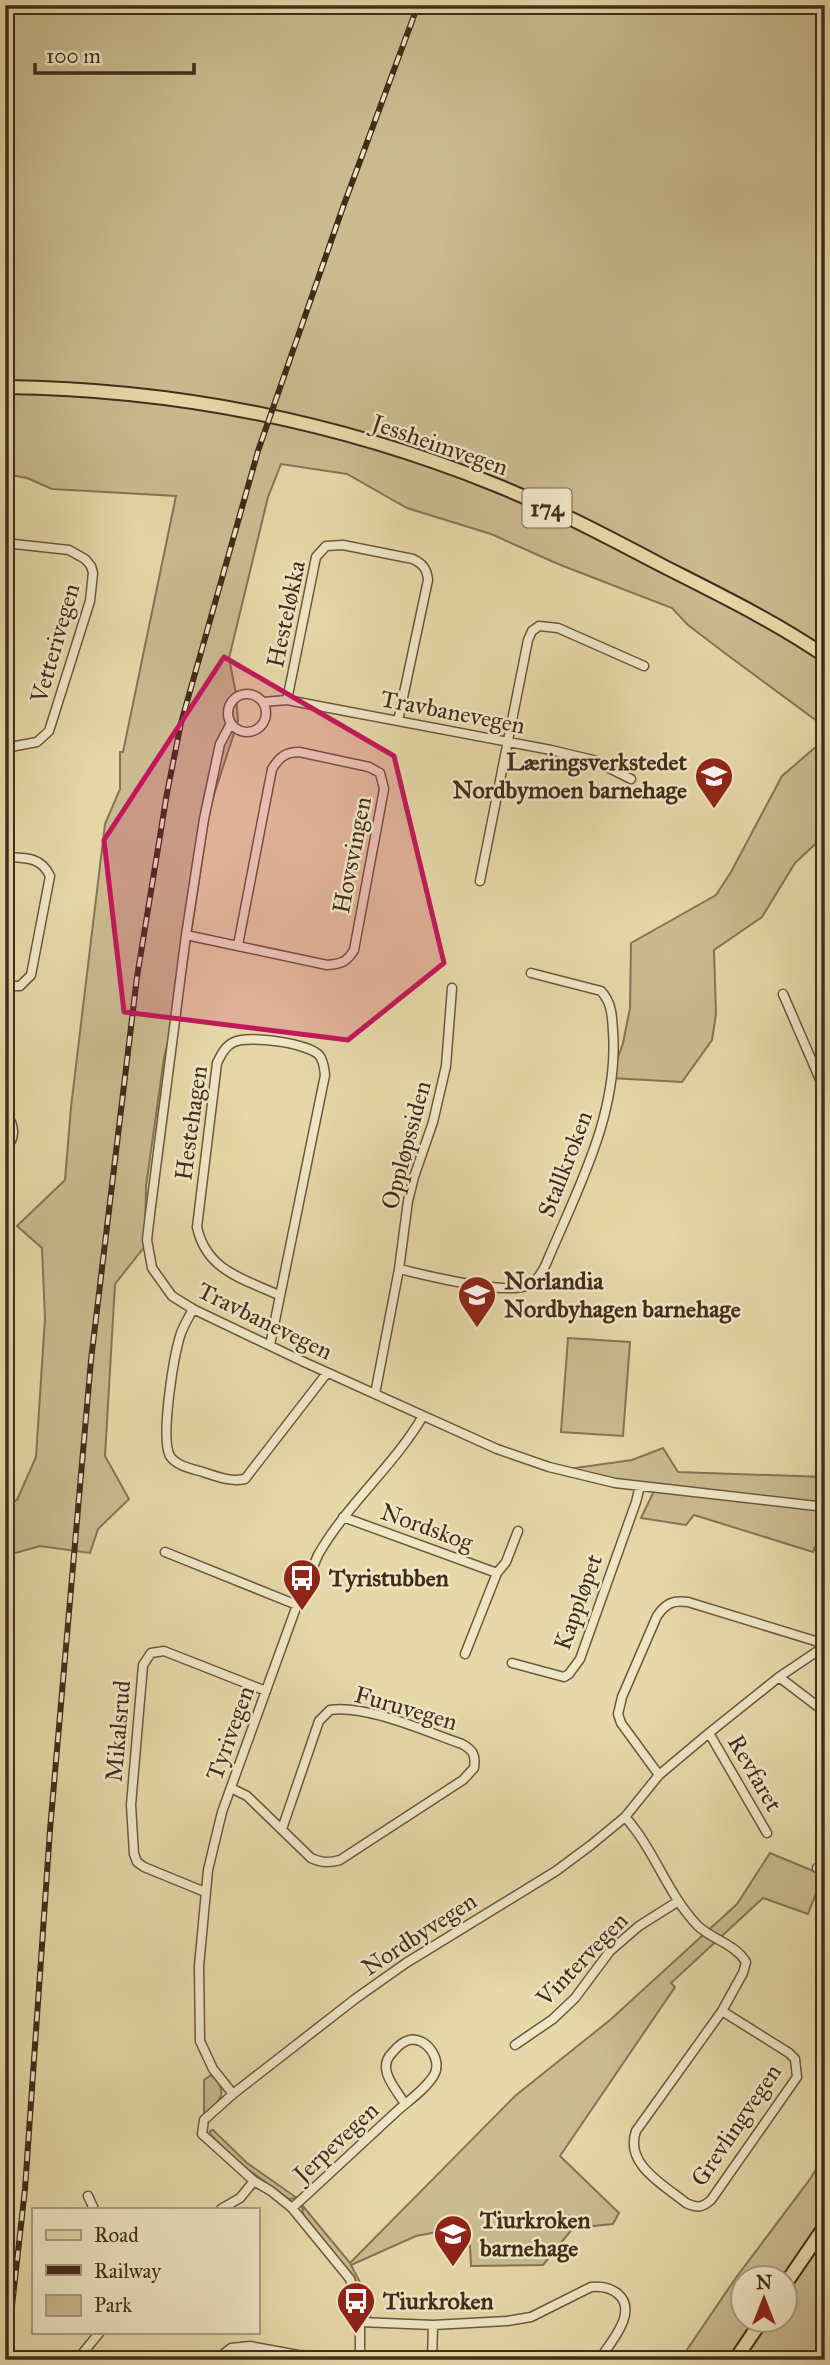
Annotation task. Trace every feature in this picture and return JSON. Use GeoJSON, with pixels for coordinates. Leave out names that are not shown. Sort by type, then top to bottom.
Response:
{"type":"FeatureCollection","features":[{"type":"Feature","properties":{"kind":"main road","name":"Jessheimvegen"},"geometry":{"type":"LineString","coordinates":[[5,387],[66,387],[198,403],[329,430],[438,463],[498,486],[586,526],[773,623],[825,656]]}},
{"type":"Feature","properties":{"kind":"main road"},"geometry":{"type":"LineString","coordinates":[[798,2266],[825,2226]]}},
{"type":"Feature","properties":{"kind":"main road"},"geometry":{"type":"LineString","coordinates":[[735,2360],[752,2334]]}},
{"type":"Feature","properties":{"kind":"street","name":"Vetterivegen"},"geometry":{"type":"LineString","coordinates":[[5,543],[56,548],[77,554],[91,566],[93,587],[49,730],[37,742],[5,748]]}},
{"type":"Feature","properties":{"kind":"street","name":"Hesteløkka"},"geometry":{"type":"LineString","coordinates":[[287,701],[316,557],[326,546],[343,545],[413,559],[427,571],[428,580],[398,721]]}},
{"type":"Feature","properties":{"kind":"street"},"geometry":{"type":"LineString","coordinates":[[480,881],[532,631],[539,626],[558,628],[644,666]]}},
{"type":"Feature","properties":{"kind":"street"},"geometry":{"type":"LineString","coordinates":[[251,694],[263,702],[266,719],[254,732],[245,733],[231,723],[229,709],[237,697],[251,694]]}},
{"type":"Feature","properties":{"kind":"street","name":"Travbanevegen"},"geometry":{"type":"LineString","coordinates":[[263,702],[287,701],[507,742],[593,760],[631,779]]}},
{"type":"Feature","properties":{"kind":"street","name":"Travbanevegen"},"geometry":{"type":"LineString","coordinates":[[231,723],[220,744],[209,794],[186,935],[147,1240],[152,1268],[160,1283],[173,1296],[193,1309],[327,1373],[527,1460],[582,1476],[639,1486],[824,1507]]}},
{"type":"Feature","properties":{"kind":"street","name":"Hovsvingen"},"geometry":{"type":"LineString","coordinates":[[186,935],[327,965],[340,964],[349,959],[354,950],[384,789],[380,773],[369,767],[299,752],[290,752],[277,762],[272,769],[238,945]]}},
{"type":"Feature","properties":{"kind":"street"},"geometry":{"type":"LineString","coordinates":[[5,857],[33,859],[42,863],[50,876],[31,975],[20,986],[5,986]]}},
{"type":"Feature","properties":{"kind":"street","name":"Stallkroken"},"geometry":{"type":"LineString","coordinates":[[399,1269],[453,1281],[497,1287],[523,1287],[539,1278],[547,1264],[597,1141],[608,1101],[614,1046],[609,1000],[601,991],[531,973]]}},
{"type":"Feature","properties":{"kind":"street","name":"Oppløpssiden"},"geometry":{"type":"LineString","coordinates":[[375,1394],[411,1189],[433,1122],[446,1066],[452,988]]}},
{"type":"Feature","properties":{"kind":"street"},"geometry":{"type":"LineString","coordinates":[[783,994],[825,1091]]}},
{"type":"Feature","properties":{"kind":"street","name":"Hestehagen"},"geometry":{"type":"LineString","coordinates":[[270,1345],[325,1076],[320,1056],[305,1047],[254,1038],[245,1039],[229,1045],[217,1063],[197,1227],[205,1252],[218,1265],[279,1295]]}},
{"type":"Feature","properties":{"kind":"street"},"geometry":{"type":"LineString","coordinates":[[5,1112],[14,1130],[11,1143],[5,1149]]}},
{"type":"Feature","properties":{"kind":"street"},"geometry":{"type":"LineString","coordinates":[[193,1309],[181,1332],[173,1368],[167,1424],[169,1454],[179,1464],[225,1480],[245,1479],[327,1373]]}},
{"type":"Feature","properties":{"kind":"street","name":"Tyrivegen"},"geometry":{"type":"LineString","coordinates":[[233,2094],[213,2069],[200,2041],[198,1990],[205,1892],[215,1838],[230,1788],[318,1555],[343,1517],[383,1473],[423,1416]]}},
{"type":"Feature","properties":{"kind":"street","name":"Kappløpet"},"geometry":{"type":"LineString","coordinates":[[512,1663],[564,1677],[580,1659],[636,1502],[639,1486]]}},
{"type":"Feature","properties":{"kind":"street"},"geometry":{"type":"LineString","coordinates":[[824,1507],[825,1491]]}},
{"type":"Feature","properties":{"kind":"street","name":"Nordskog"},"geometry":{"type":"LineString","coordinates":[[343,1517],[497,1573]]}},
{"type":"Feature","properties":{"kind":"street","name":"Nordskog"},"geometry":{"type":"LineString","coordinates":[[465,1654],[497,1573],[506,1562],[518,1531]]}},
{"type":"Feature","properties":{"kind":"street"},"geometry":{"type":"LineString","coordinates":[[165,1552],[297,1605]]}},
{"type":"Feature","properties":{"kind":"street","name":"Nordbyvegen"},"geometry":{"type":"LineString","coordinates":[[659,1775],[621,1723],[618,1714],[622,1697],[657,1616],[664,1606],[678,1601],[688,1602],[825,1645]]}},
{"type":"Feature","properties":{"kind":"street","name":"Nordbyvegen"},"geometry":{"type":"LineString","coordinates":[[254,2181],[202,2134],[204,2120],[233,2094],[385,1978],[556,1871],[625,1817],[659,1775],[709,1732],[825,1645]]}},
{"type":"Feature","properties":{"kind":"street","name":"Mikalsrud"},"geometry":{"type":"LineString","coordinates":[[205,1892],[144,1867],[137,1862],[134,1854],[131,1805],[143,1665],[151,1653],[164,1651],[266,1691]]}},
{"type":"Feature","properties":{"kind":"street"},"geometry":{"type":"LineString","coordinates":[[779,1677],[825,1712]]}},
{"type":"Feature","properties":{"kind":"street","name":"Furuvegen"},"geometry":{"type":"LineString","coordinates":[[230,1788],[247,1796],[311,1858],[321,1862],[340,1860],[463,1780],[474,1768],[475,1754],[461,1744],[369,1713],[330,1710],[319,1721],[282,1829]]}},
{"type":"Feature","properties":{"kind":"street","name":"Revfaret"},"geometry":{"type":"LineString","coordinates":[[709,1732],[767,1833]]}},
{"type":"Feature","properties":{"kind":"street"},"geometry":{"type":"LineString","coordinates":[[625,1817],[637,1830],[677,1902]]}},
{"type":"Feature","properties":{"kind":"street","name":"Grevlingvegen"},"geometry":{"type":"LineString","coordinates":[[677,1902],[700,1927],[734,1949],[746,1962],[743,1973],[722,2011],[636,2131],[633,2139],[633,2148],[639,2164],[686,2203],[695,2207],[703,2206],[711,2200],[797,2077],[795,2059],[789,2053],[722,2011]]}},
{"type":"Feature","properties":{"kind":"street","name":"Vintervegen"},"geometry":{"type":"LineString","coordinates":[[515,2045],[553,2019],[575,1998],[610,1951],[639,1926],[677,1902]]}},
{"type":"Feature","properties":{"kind":"street","name":"Jerpevegen"},"geometry":{"type":"LineString","coordinates":[[292,2208],[405,2104],[432,2079],[438,2066],[435,2054],[422,2042],[412,2039],[405,2041],[388,2056],[384,2066],[405,2104]]}},
{"type":"Feature","properties":{"kind":"street"},"geometry":{"type":"LineString","coordinates":[[216,2360],[231,2348],[250,2346],[298,2357],[360,2359],[357,2296],[350,2279],[292,2208],[254,2181],[240,2198],[223,2208]]}},
{"type":"Feature","properties":{"kind":"street"},"geometry":{"type":"LineString","coordinates":[[88,2196],[94,2208]]}},
{"type":"Feature","properties":{"kind":"street"},"geometry":{"type":"LineString","coordinates":[[360,2322],[433,2325],[492,2323],[531,2317],[591,2287],[601,2286],[618,2294],[624,2301],[626,2311],[623,2321],[599,2360]]}},
{"type":"Feature","properties":{"kind":"street"},"geometry":{"type":"LineString","coordinates":[[432,2360],[433,2325]]}},
{"type":"Feature","properties":{"kind":"street"},"geometry":{"type":"LineString","coordinates":[[77,2360],[98,2334]]}},
{"type":"Feature","properties":{"kind":"highlighted area"},"geometry":{"type":"Polygon","coordinates":[[[224,657],[394,756],[444,963],[348,1040],[124,1012],[104,840],[224,657]]]}},
{"type":"Feature","properties":{"kind":"green space"},"geometry":{"type":"Polygon","coordinates":[[[5,5],[825,5],[825,727],[688,625],[672,608],[558,564],[491,534],[407,508],[347,474],[281,464],[268,497],[229,658],[238,721],[210,807],[185,974],[164,1058],[146,1186],[145,1246],[115,1284],[105,1456],[129,1499],[98,1529],[90,1553],[40,1546],[5,1556],[5,1506],[17,1500],[36,1457],[45,1318],[42,1248],[17,1226],[65,1180],[71,1107],[105,824],[120,789],[120,752],[123,752],[176,496],[52,489],[27,478],[5,474],[5,5]]]}},
{"type":"Feature","properties":{"kind":"green space"},"geometry":{"type":"Polygon","coordinates":[[[825,739],[825,835],[795,863],[762,917],[714,950],[716,1014],[712,1040],[682,1082],[611,1078],[623,1043],[630,1008],[631,943],[716,895],[782,776],[825,739]]]}},
{"type":"Feature","properties":{"kind":"green space"},"geometry":{"type":"Polygon","coordinates":[[[568,1338],[630,1342],[623,1436],[561,1432],[568,1338]]]}},
{"type":"Feature","properties":{"kind":"green space"},"geometry":{"type":"Polygon","coordinates":[[[663,1448],[678,1472],[825,1477],[825,1523],[813,1552],[694,1515],[686,1525],[641,1518],[654,1491],[561,1470],[632,1460],[663,1448]]]}},
{"type":"Feature","properties":{"kind":"green space"},"geometry":{"type":"Polygon","coordinates":[[[770,1853],[823,1875],[808,1914],[763,1898],[671,1983],[675,1987],[560,2156],[619,2213],[613,2224],[573,2228],[543,2265],[471,2266],[469,2226],[416,2236],[351,2265],[365,2292],[371,2319],[365,2313],[353,2278],[303,2214],[302,2205],[350,2263],[515,2096],[610,2020],[737,1904],[770,1853]]]}},
{"type":"Feature","properties":{"kind":"green space"},"geometry":{"type":"Polygon","coordinates":[[[211,2075],[222,2092],[218,2101],[204,2116],[204,2080],[211,2075]]]}},
{"type":"Feature","properties":{"kind":"green space"},"geometry":{"type":"Polygon","coordinates":[[[213,2130],[247,2163],[297,2198],[289,2199],[239,2163],[210,2134],[213,2130]]]}},
{"type":"Feature","properties":{"kind":"green space"},"geometry":{"type":"Polygon","coordinates":[[[825,2155],[825,2360],[680,2360],[728,2289],[728,2334],[798,2334],[798,2264],[746,2264],[825,2155]]]}},
{"type":"Feature","properties":{"kind":"railway"},"geometry":{"type":"LineString","coordinates":[[6,2360],[25,2189],[50,1830],[91,1360],[137,977],[167,793],[181,723],[258,451],[343,207],[418,5]]}},
{"type":"Feature","properties":{"kind":"place","name":"Læringsverkstedet Nordbymoen barnehage"},"geometry":{"type":"Point","coordinates":[714,810]}},
{"type":"Feature","properties":{"kind":"place","name":"Norlandia Nordbyhagen barnehage"},"geometry":{"type":"Point","coordinates":[477,1329]}},
{"type":"Feature","properties":{"kind":"place","name":"Tyristubben"},"geometry":{"type":"Point","coordinates":[302,1612]}},
{"type":"Feature","properties":{"kind":"place","name":"Tiurkroken barnehage"},"geometry":{"type":"Point","coordinates":[453,2268]}},
{"type":"Feature","properties":{"kind":"place","name":"Tiurkroken"},"geometry":{"type":"Point","coordinates":[356,2335]}}]}
